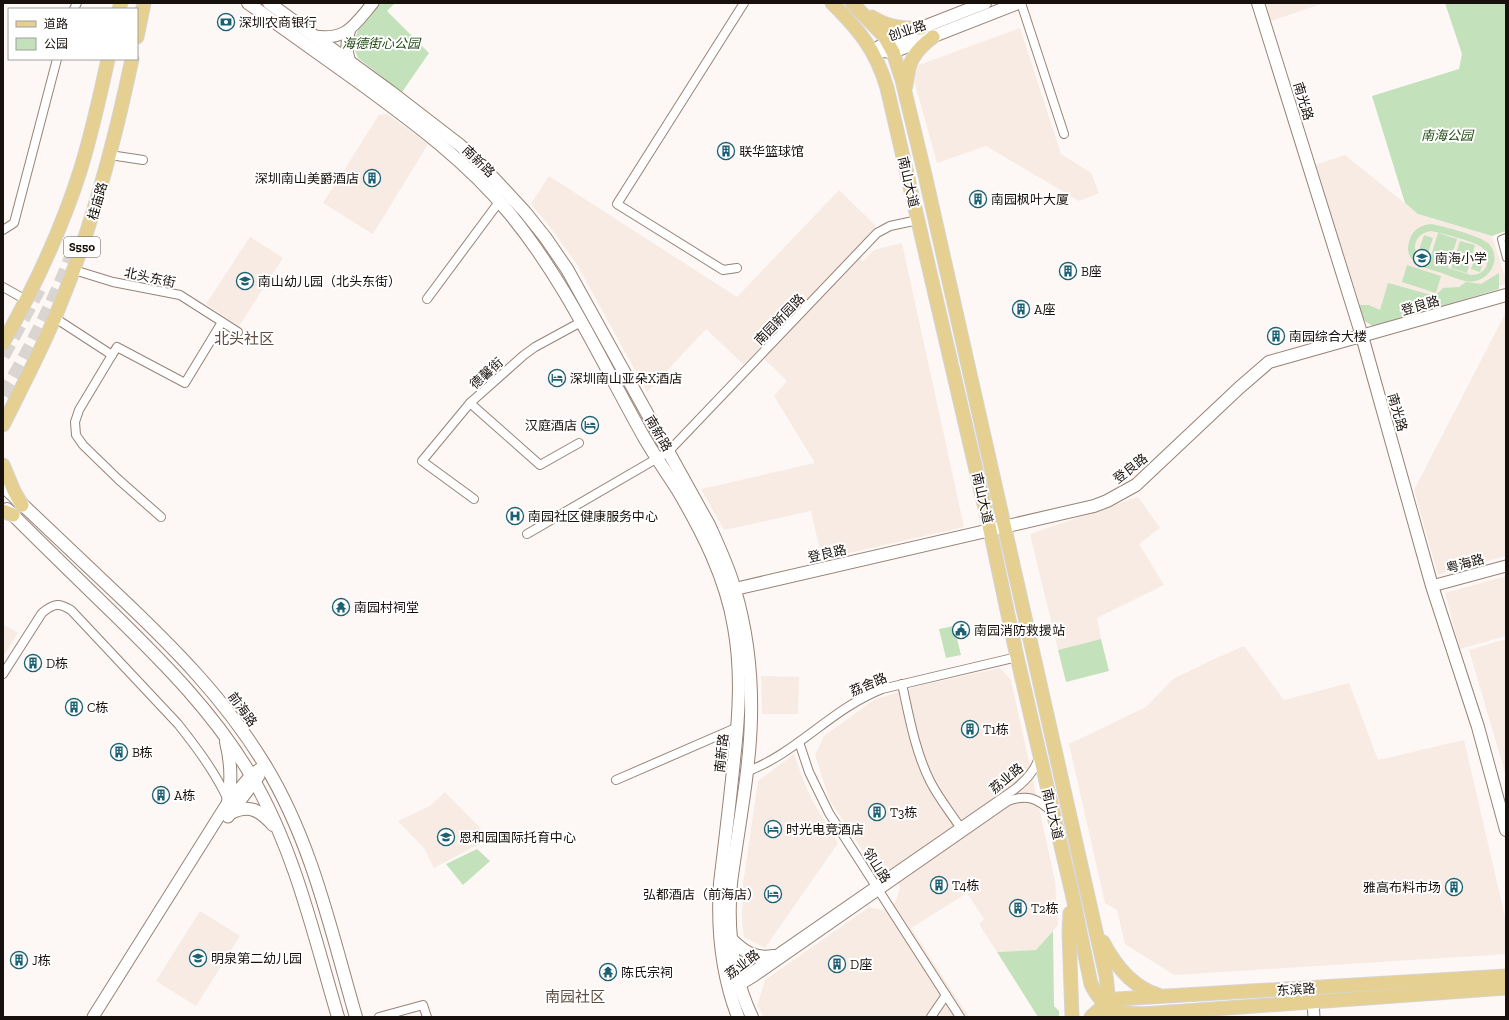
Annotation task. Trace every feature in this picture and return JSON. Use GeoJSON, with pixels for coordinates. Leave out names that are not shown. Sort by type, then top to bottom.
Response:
{"type":"FeatureCollection","features":[{"type":"Feature","properties":{"kind":"main road"},"geometry":{"type":"LineString","coordinates":[[138,32],[144,3]]}},
{"type":"Feature","properties":{"kind":"main road","name":"南新路"},"geometry":{"type":"LineString","coordinates":[[248,3],[380,98],[435,140],[473,175],[518,223],[545,261],[581,322],[643,435],[699,528],[721,578],[729,602],[738,649],[738,727],[725,883],[719,934],[723,968],[752,1017]]}},
{"type":"Feature","properties":{"kind":"main road","name":"南新路"},"geometry":{"type":"LineString","coordinates":[[270,3],[430,121],[461,146],[507,192],[540,231],[567,269],[709,526],[729,570],[735,589],[746,637],[750,680],[751,723],[746,772],[725,883],[729,902],[738,1017]]}},
{"type":"Feature","properties":{"kind":"main road","name":"南山大道"},"geometry":{"type":"LineString","coordinates":[[832,3],[855,27],[872,50],[880,66],[887,88],[990,530],[1017,657],[1072,893],[1088,976],[1094,992],[1106,1009]]}},
{"type":"Feature","properties":{"kind":"main road"},"geometry":{"type":"LineString","coordinates":[[852,3],[875,19],[889,26],[904,29],[921,28]]}},
{"type":"Feature","properties":{"kind":"main road","name":"南山大道"},"geometry":{"type":"LineString","coordinates":[[852,3],[878,29],[890,47],[906,96],[927,182],[1093,916],[1106,976],[1106,1009]]}},
{"type":"Feature","properties":{"kind":"main road","name":"创业路"},"geometry":{"type":"LineString","coordinates":[[890,47],[921,28],[985,3]]}},
{"type":"Feature","properties":{"kind":"main road","name":"创业路"},"geometry":{"type":"LineString","coordinates":[[872,50],[933,36],[1019,3]]}},
{"type":"Feature","properties":{"kind":"main road","name":"南光路"},"geometry":{"type":"LineString","coordinates":[[1258,3],[1362,336],[1432,586],[1478,727],[1506,830]]}},
{"type":"Feature","properties":{"kind":"main road"},"geometry":{"type":"LineString","coordinates":[[906,96],[907,75],[911,61],[918,49],[933,36]]}},
{"type":"Feature","properties":{"kind":"main road","name":"桂庙路"},"geometry":{"type":"LineString","coordinates":[[3,343],[49,252],[75,187],[90,138],[108,60]]}},
{"type":"Feature","properties":{"kind":"main road","name":"桂庙路"},"geometry":{"type":"LineString","coordinates":[[3,425],[55,318],[90,226],[110,155],[132,60]]}},
{"type":"Feature","properties":{"kind":"main road","name":"登良路"},"geometry":{"type":"LineString","coordinates":[[735,589],[1094,506],[1136,485],[1269,362],[1506,295]]}},
{"type":"Feature","properties":{"kind":"main road"},"geometry":{"type":"LineString","coordinates":[[3,397],[12,395],[18,391],[23,384]]}},
{"type":"Feature","properties":{"kind":"main road"},"geometry":{"type":"LineString","coordinates":[[3,465],[14,491],[22,505]]}},
{"type":"Feature","properties":{"kind":"main road","name":"前海路"},"geometry":{"type":"LineString","coordinates":[[3,486],[169,644],[188,664],[203,680],[232,717],[265,765],[292,817],[310,862],[356,1017]]}},
{"type":"Feature","properties":{"kind":"main road"},"geometry":{"type":"LineString","coordinates":[[3,505],[8,513],[161,660],[192,694],[223,733],[253,779],[281,835],[301,890],[338,1017]]}},
{"type":"Feature","properties":{"kind":"main road"},"geometry":{"type":"LineString","coordinates":[[223,733],[229,754],[231,771],[229,808],[258,811],[267,818],[281,835]]}},
{"type":"Feature","properties":{"kind":"main road"},"geometry":{"type":"LineString","coordinates":[[1072,893],[1069,932],[1072,1017]]}},
{"type":"Feature","properties":{"kind":"main road"},"geometry":{"type":"LineString","coordinates":[[1093,916],[1108,952],[1125,974],[1145,990],[1168,996]]}},
{"type":"Feature","properties":{"kind":"main road"},"geometry":{"type":"LineString","coordinates":[[731,939],[739,947],[751,955],[765,957],[773,956]]}},
{"type":"Feature","properties":{"kind":"main road","name":"东滨路"},"geometry":{"type":"LineString","coordinates":[[1091,1017],[1106,1009],[1117,999],[1506,976]]}},
{"type":"Feature","properties":{"kind":"main road","name":"东滨路"},"geometry":{"type":"LineString","coordinates":[[1154,1017],[1171,1012],[1506,988]]}},
{"type":"Feature","properties":{"kind":"main road"},"geometry":{"type":"LineString","coordinates":[[1106,1009],[1116,1014],[1127,1015],[1171,1012]]}},
{"type":"Feature","properties":{"kind":"street"},"geometry":{"type":"LineString","coordinates":[[314,36],[332,37],[340,35],[350,29],[373,3]]}},
{"type":"Feature","properties":{"kind":"street"},"geometry":{"type":"LineString","coordinates":[[736,268],[723,270],[617,204],[744,3]]}},
{"type":"Feature","properties":{"kind":"street"},"geometry":{"type":"LineString","coordinates":[[1019,3],[1064,134]]}},
{"type":"Feature","properties":{"kind":"street"},"geometry":{"type":"LineString","coordinates":[[350,29],[346,51],[350,62]]}},
{"type":"Feature","properties":{"kind":"street"},"geometry":{"type":"LineString","coordinates":[[3,230],[14,223],[57,60]]}},
{"type":"Feature","properties":{"kind":"street"},"geometry":{"type":"LineString","coordinates":[[110,155],[143,160]]}},
{"type":"Feature","properties":{"kind":"street"},"geometry":{"type":"LineString","coordinates":[[427,298],[499,202]]}},
{"type":"Feature","properties":{"kind":"street","name":"南园新园路"},"geometry":{"type":"LineString","coordinates":[[527,534],[668,452],[877,233],[883,228],[918,220]]}},
{"type":"Feature","properties":{"kind":"street"},"geometry":{"type":"LineString","coordinates":[[1506,237],[1501,239],[1506,258]]}},
{"type":"Feature","properties":{"kind":"street","name":"北头东街"},"geometry":{"type":"LineString","coordinates":[[74,270],[113,282],[180,296],[238,332]]}},
{"type":"Feature","properties":{"kind":"street"},"geometry":{"type":"LineString","coordinates":[[3,287],[26,300]]}},
{"type":"Feature","properties":{"kind":"street"},"geometry":{"type":"LineString","coordinates":[[55,318],[112,355]]}},
{"type":"Feature","properties":{"kind":"street"},"geometry":{"type":"LineString","coordinates":[[161,517],[119,480],[83,445],[76,435],[75,422],[79,410],[117,347],[185,382],[222,322]]}},
{"type":"Feature","properties":{"kind":"street","name":"德馨街"},"geometry":{"type":"LineString","coordinates":[[474,499],[422,461],[470,403],[524,355],[535,347],[581,322]]}},
{"type":"Feature","properties":{"kind":"street"},"geometry":{"type":"LineString","coordinates":[[470,403],[540,465],[579,443]]}},
{"type":"Feature","properties":{"kind":"street","name":"粤海路"},"geometry":{"type":"LineString","coordinates":[[1432,586],[1506,566]]}},
{"type":"Feature","properties":{"kind":"street"},"geometry":{"type":"LineString","coordinates":[[3,674],[42,613],[55,604],[64,606],[71,610],[178,724],[193,742],[218,779],[229,808]]}},
{"type":"Feature","properties":{"kind":"street","name":"荔舍路"},"geometry":{"type":"LineString","coordinates":[[746,772],[765,764],[799,742],[853,702],[882,689],[1017,657]]}},
{"type":"Feature","properties":{"kind":"street"},"geometry":{"type":"LineString","coordinates":[[902,684],[913,733],[924,768],[936,792],[960,827]]}},
{"type":"Feature","properties":{"kind":"street"},"geometry":{"type":"LineString","coordinates":[[616,780],[738,727]]}},
{"type":"Feature","properties":{"kind":"street","name":"邻山路"},"geometry":{"type":"LineString","coordinates":[[799,742],[809,772],[825,806],[960,1017]]}},
{"type":"Feature","properties":{"kind":"street","name":"荔业路"},"geometry":{"type":"LineString","coordinates":[[735,986],[773,956],[878,888],[960,827],[1020,785],[1034,770],[1040,755]]}},
{"type":"Feature","properties":{"kind":"street"},"geometry":{"type":"LineString","coordinates":[[93,1017],[229,808],[265,765]]}},
{"type":"Feature","properties":{"kind":"street","name":"荔业路"},"geometry":{"type":"LineString","coordinates":[[735,986],[1008,801],[1022,797],[1030,798],[1043,804],[1053,812]]}},
{"type":"Feature","properties":{"kind":"street"},"geometry":{"type":"LineString","coordinates":[[102,1017],[229,808]]}},
{"type":"Feature","properties":{"kind":"street"},"geometry":{"type":"LineString","coordinates":[[931,1017],[946,995]]}},
{"type":"Feature","properties":{"kind":"street"},"geometry":{"type":"LineString","coordinates":[[1314,1002],[1314,1017]]}},
{"type":"Feature","properties":{"kind":"street"},"geometry":{"type":"LineString","coordinates":[[379,1017],[422,1005],[427,1017]]}},
{"type":"Feature","properties":{"kind":"shaded area"},"geometry":{"type":"Polygon","coordinates":[[[1266,3],[1324,3],[1271,21],[1266,3]]]}},
{"type":"Feature","properties":{"kind":"shaded area"},"geometry":{"type":"Polygon","coordinates":[[[1020,28],[1061,154],[1091,173],[1099,193],[1079,201],[986,146],[937,163],[913,77],[919,65],[1020,28]]]}},
{"type":"Feature","properties":{"kind":"shaded area","name":"深圳南山美爵酒店"},"geometry":{"type":"Polygon","coordinates":[[[387,114],[428,144],[373,234],[323,203],[379,115],[387,114]]]}},
{"type":"Feature","properties":{"kind":"shaded area","name":"南海小学"},"geometry":{"type":"Polygon","coordinates":[[[1345,155],[1418,214],[1492,236],[1506,284],[1376,320],[1363,314],[1315,165],[1345,155]]]}},
{"type":"Feature","properties":{"kind":"shaded area"},"geometry":{"type":"Polygon","coordinates":[[[549,176],[737,297],[839,190],[876,226],[858,246],[862,262],[874,250],[902,243],[964,527],[822,559],[811,511],[724,530],[701,489],[815,463],[774,396],[787,381],[757,352],[744,365],[706,329],[647,392],[576,263],[531,204],[549,176]]]}},
{"type":"Feature","properties":{"kind":"shaded area","name":"南山幼儿园（北头东街）"},"geometry":{"type":"Polygon","coordinates":[[[250,237],[283,258],[239,326],[206,304],[250,237]]]}},
{"type":"Feature","properties":{"kind":"shaded area"},"geometry":{"type":"Polygon","coordinates":[[[1506,312],[1506,556],[1438,575],[1414,490],[1506,312]]]}},
{"type":"Feature","properties":{"kind":"shaded area"},"geometry":{"type":"Polygon","coordinates":[[[1138,497],[1160,528],[1139,544],[1164,585],[1097,618],[1101,639],[1058,650],[1030,534],[1138,497]]]}},
{"type":"Feature","properties":{"kind":"shaded area"},"geometry":{"type":"Polygon","coordinates":[[[1506,576],[1506,636],[1460,649],[1445,593],[1506,576]]]}},
{"type":"Feature","properties":{"kind":"shaded area"},"geometry":{"type":"Polygon","coordinates":[[[3,624],[18,633],[3,657],[3,624]]]}},
{"type":"Feature","properties":{"kind":"shaded area"},"geometry":{"type":"Polygon","coordinates":[[[1506,639],[1506,776],[1469,650],[1506,639]]]}},
{"type":"Feature","properties":{"kind":"shaded area"},"geometry":{"type":"Polygon","coordinates":[[[1244,646],[1284,700],[1349,683],[1378,760],[1464,740],[1506,921],[1506,954],[1174,975],[1125,944],[1117,910],[1105,903],[1069,744],[1146,707],[1173,679],[1244,646]]]}},
{"type":"Feature","properties":{"kind":"shaded area"},"geometry":{"type":"Polygon","coordinates":[[[1000,668],[1011,680],[1055,881],[1058,925],[1036,950],[997,952],[979,924],[984,919],[967,893],[911,928],[969,1017],[764,1017],[757,1006],[765,980],[869,907],[883,910],[895,903],[900,887],[888,867],[872,865],[829,799],[815,755],[824,736],[874,700],[918,686],[1000,668]]]}},
{"type":"Feature","properties":{"kind":"shaded area"},"geometry":{"type":"Polygon","coordinates":[[[761,676],[799,677],[798,714],[762,714],[761,676]]]}},
{"type":"Feature","properties":{"kind":"shaded area"},"geometry":{"type":"Polygon","coordinates":[[[794,754],[812,800],[838,843],[765,948],[744,937],[742,920],[743,884],[758,781],[794,754]]]}},
{"type":"Feature","properties":{"kind":"shaded area","name":"恩和园国际托育中心"},"geometry":{"type":"Polygon","coordinates":[[[445,792],[481,829],[477,845],[434,868],[424,848],[398,821],[430,806],[445,792]]]}},
{"type":"Feature","properties":{"kind":"shaded area","name":"明泉第二幼儿园"},"geometry":{"type":"Polygon","coordinates":[[[200,911],[240,936],[196,1006],[156,981],[200,911]]]}},
{"type":"Feature","properties":{"kind":"green space","name":"海德街心公园"},"geometry":{"type":"Polygon","coordinates":[[[379,3],[395,3],[387,11],[429,53],[402,92],[358,58],[354,48],[354,40],[359,28],[379,3]]]}},
{"type":"Feature","properties":{"kind":"green space","name":"南海公园"},"geometry":{"type":"Polygon","coordinates":[[[1445,3],[1506,3],[1506,231],[1492,236],[1418,214],[1405,203],[1372,96],[1459,69],[1462,54],[1445,3]]]}},
{"type":"Feature","properties":{"kind":"green space"},"geometry":{"type":"Polygon","coordinates":[[[1428,225],[1437,225],[1462,232],[1489,244],[1495,258],[1494,264],[1486,276],[1473,282],[1465,281],[1416,263],[1409,254],[1408,247],[1410,239],[1416,230],[1428,225]],[[1431,231],[1425,232],[1416,242],[1416,252],[1422,260],[1471,275],[1478,274],[1484,270],[1488,260],[1486,252],[1482,248],[1476,244],[1456,237],[1431,231]]]}},
{"type":"Feature","properties":{"kind":"green space"},"geometry":{"type":"Polygon","coordinates":[[[1438,233],[1457,239],[1448,268],[1429,262],[1438,233]]]}},
{"type":"Feature","properties":{"kind":"green space"},"geometry":{"type":"Polygon","coordinates":[[[1424,235],[1433,238],[1427,256],[1418,253],[1424,235]]]}},
{"type":"Feature","properties":{"kind":"green space"},"geometry":{"type":"Polygon","coordinates":[[[1460,241],[1475,245],[1467,273],[1451,268],[1460,241]]]}},
{"type":"Feature","properties":{"kind":"green space"},"geometry":{"type":"Polygon","coordinates":[[[1477,251],[1486,253],[1480,272],[1471,269],[1477,251]]]}},
{"type":"Feature","properties":{"kind":"green space"},"geometry":{"type":"Polygon","coordinates":[[[1407,265],[1441,276],[1436,293],[1402,282],[1407,265]]]}},
{"type":"Feature","properties":{"kind":"green space"},"geometry":{"type":"Polygon","coordinates":[[[1499,273],[1499,289],[1374,327],[1363,320],[1357,305],[1369,305],[1380,310],[1388,283],[1435,296],[1443,288],[1459,287],[1466,282],[1481,284],[1499,273]]]}},
{"type":"Feature","properties":{"kind":"green space"},"geometry":{"type":"Polygon","coordinates":[[[954,626],[961,655],[946,658],[939,629],[954,626]]]}},
{"type":"Feature","properties":{"kind":"green space"},"geometry":{"type":"Polygon","coordinates":[[[1101,639],[1109,671],[1066,682],[1058,650],[1101,639]]]}},
{"type":"Feature","properties":{"kind":"green space"},"geometry":{"type":"Polygon","coordinates":[[[477,849],[490,861],[463,885],[446,864],[477,849]]]}},
{"type":"Feature","properties":{"kind":"green space"},"geometry":{"type":"Polygon","coordinates":[[[1053,931],[1054,1006],[1059,1011],[1059,1017],[1038,1017],[997,952],[1036,950],[1053,931]]]}},
{"type":"Feature","properties":{"kind":"tunnel"},"geometry":{"type":"LineString","coordinates":[[3,395],[25,357],[44,319],[62,280],[78,239]]}},
{"type":"Feature","properties":{"kind":"tunnel"},"geometry":{"type":"LineString","coordinates":[[3,356],[39,289]]}},
{"type":"Feature","properties":{"kind":"place","name":"深圳农商银行"},"geometry":{"type":"Point","coordinates":[226,22]}},
{"type":"Feature","properties":{"kind":"place","name":"联华篮球馆"},"geometry":{"type":"Point","coordinates":[726,151]}},
{"type":"Feature","properties":{"kind":"place","name":"深圳南山美爵酒店"},"geometry":{"type":"Point","coordinates":[372,178]}},
{"type":"Feature","properties":{"kind":"place","name":"南园枫叶大厦"},"geometry":{"type":"Point","coordinates":[978,199]}},
{"type":"Feature","properties":{"kind":"place","name":"南海小学"},"geometry":{"type":"Point","coordinates":[1422,258]}},
{"type":"Feature","properties":{"kind":"place","name":"B座"},"geometry":{"type":"Point","coordinates":[1068,271]}},
{"type":"Feature","properties":{"kind":"place","name":"南山幼儿园（北头东街）"},"geometry":{"type":"Point","coordinates":[245,281]}},
{"type":"Feature","properties":{"kind":"place","name":"A座"},"geometry":{"type":"Point","coordinates":[1021,309]}},
{"type":"Feature","properties":{"kind":"place","name":"南园综合大楼"},"geometry":{"type":"Point","coordinates":[1276,336]}},
{"type":"Feature","properties":{"kind":"place","name":"深圳南山亚朵X酒店"},"geometry":{"type":"Point","coordinates":[557,378]}},
{"type":"Feature","properties":{"kind":"place","name":"汉庭酒店"},"geometry":{"type":"Point","coordinates":[590,425]}},
{"type":"Feature","properties":{"kind":"place","name":"南园社区健康服务中心"},"geometry":{"type":"Point","coordinates":[515,516]}},
{"type":"Feature","properties":{"kind":"place","name":"南园村祠堂"},"geometry":{"type":"Point","coordinates":[341,607]}},
{"type":"Feature","properties":{"kind":"place","name":"南园消防救援站"},"geometry":{"type":"Point","coordinates":[961,630]}},
{"type":"Feature","properties":{"kind":"place","name":"D栋"},"geometry":{"type":"Point","coordinates":[33,663]}},
{"type":"Feature","properties":{"kind":"place","name":"C栋"},"geometry":{"type":"Point","coordinates":[74,707]}},
{"type":"Feature","properties":{"kind":"place","name":"T1栋"},"geometry":{"type":"Point","coordinates":[970,729]}},
{"type":"Feature","properties":{"kind":"place","name":"B栋"},"geometry":{"type":"Point","coordinates":[119,752]}},
{"type":"Feature","properties":{"kind":"place","name":"A栋"},"geometry":{"type":"Point","coordinates":[161,795]}},
{"type":"Feature","properties":{"kind":"place","name":"T3栋"},"geometry":{"type":"Point","coordinates":[877,812]}},
{"type":"Feature","properties":{"kind":"place","name":"时光电竞酒店"},"geometry":{"type":"Point","coordinates":[773,829]}},
{"type":"Feature","properties":{"kind":"place","name":"恩和园国际托育中心"},"geometry":{"type":"Point","coordinates":[446,837]}},
{"type":"Feature","properties":{"kind":"place","name":"T4栋"},"geometry":{"type":"Point","coordinates":[939,885]}},
{"type":"Feature","properties":{"kind":"place","name":"雅高布料市场"},"geometry":{"type":"Point","coordinates":[1454,887]}},
{"type":"Feature","properties":{"kind":"place","name":"弘都酒店（前海店）"},"geometry":{"type":"Point","coordinates":[773,894]}},
{"type":"Feature","properties":{"kind":"place","name":"T2栋"},"geometry":{"type":"Point","coordinates":[1018,908]}},
{"type":"Feature","properties":{"kind":"place","name":"明泉第二幼儿园"},"geometry":{"type":"Point","coordinates":[198,958]}},
{"type":"Feature","properties":{"kind":"place","name":"J栋"},"geometry":{"type":"Point","coordinates":[19,960]}},
{"type":"Feature","properties":{"kind":"place","name":"D座"},"geometry":{"type":"Point","coordinates":[837,964]}},
{"type":"Feature","properties":{"kind":"place","name":"陈氏宗祠"},"geometry":{"type":"Point","coordinates":[608,972]}},
{"type":"Feature","properties":{"kind":"district","name":"北头社区"},"geometry":{"type":"Point","coordinates":[244,339]}},
{"type":"Feature","properties":{"kind":"district","name":"南园社区"},"geometry":{"type":"Point","coordinates":[575,997]}}]}
